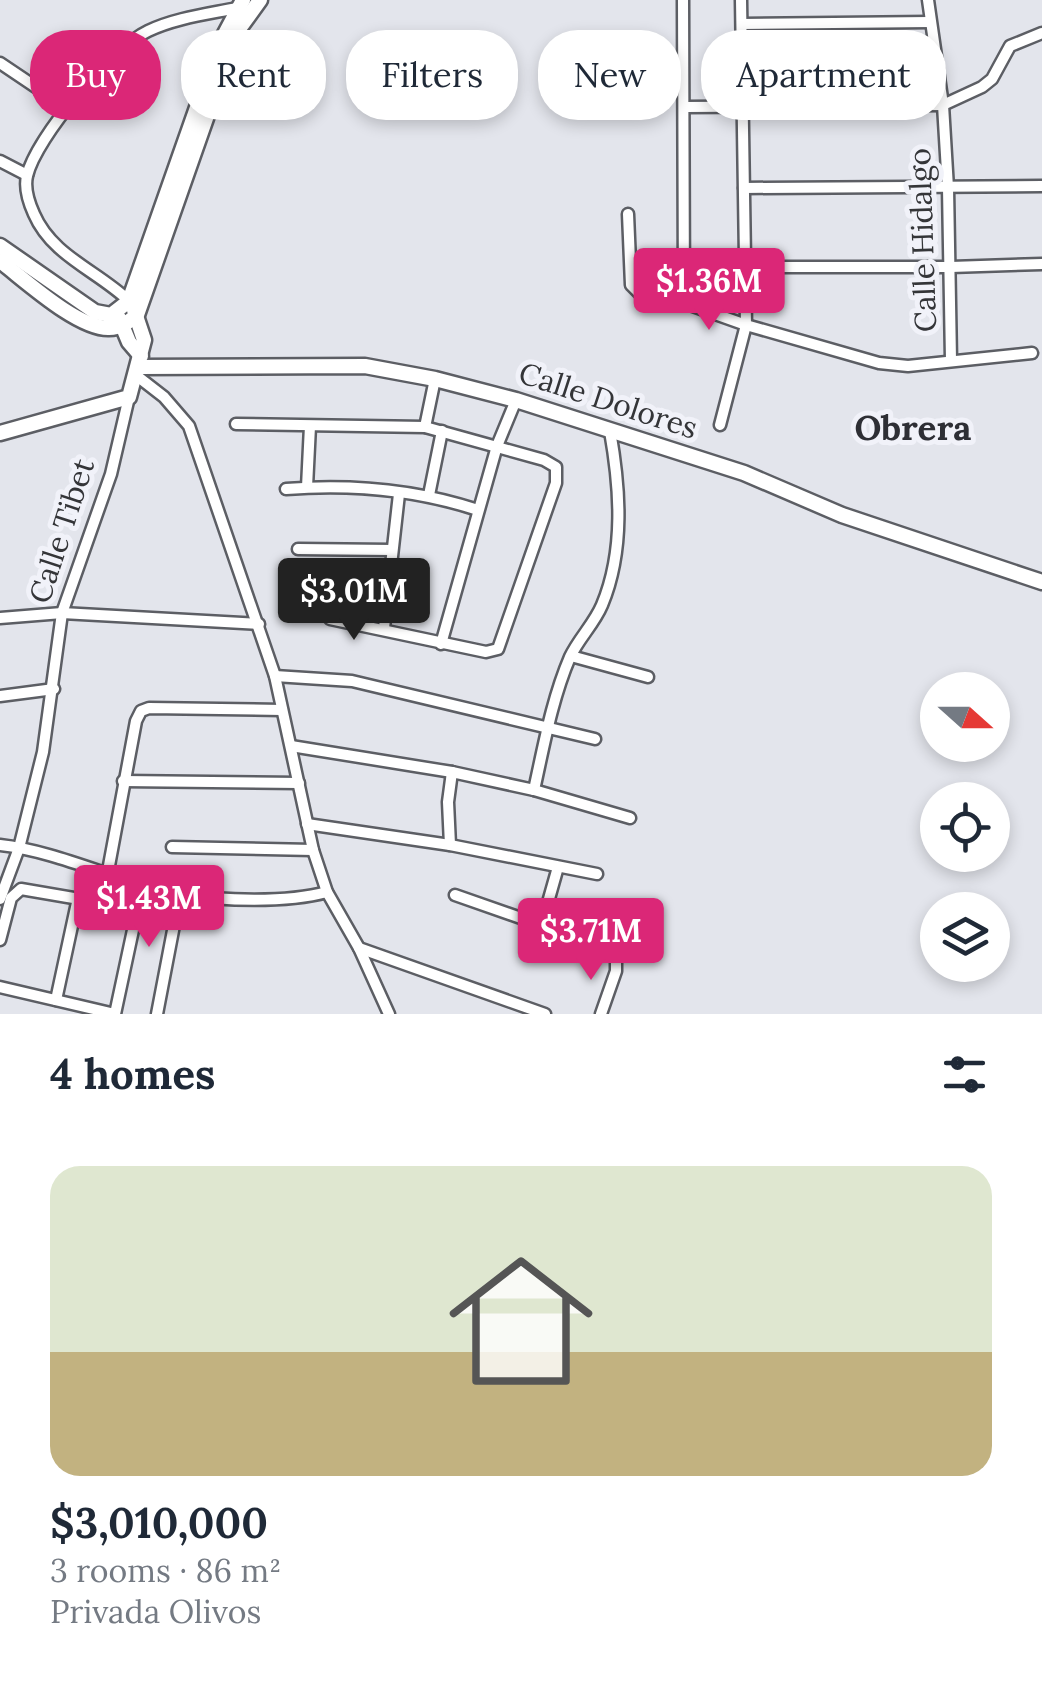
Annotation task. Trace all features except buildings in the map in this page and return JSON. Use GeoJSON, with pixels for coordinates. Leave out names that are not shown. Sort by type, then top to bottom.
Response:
{"type":"FeatureCollection","features":[{"type":"Feature","properties":{"kind":"street"},"geometry":{"type":"LineString","coordinates":[[120,319],[133,308],[239,29],[260,0]]}},
{"type":"Feature","properties":{"kind":"street"},"geometry":{"type":"LineString","coordinates":[[683,0],[684,303]]}},
{"type":"Feature","properties":{"kind":"street"},"geometry":{"type":"LineString","coordinates":[[741,0],[742,30]]}},
{"type":"Feature","properties":{"kind":"street","name":"Calle Hidalgo"},"geometry":{"type":"LineString","coordinates":[[928,0],[931,30]]}},
{"type":"Feature","properties":{"kind":"street"},"geometry":{"type":"LineString","coordinates":[[133,308],[218,46],[240,4]]}},
{"type":"Feature","properties":{"kind":"street"},"geometry":{"type":"LineString","coordinates":[[151,30],[240,4]]}},
{"type":"Feature","properties":{"kind":"street"},"geometry":{"type":"LineString","coordinates":[[742,24],[930,22]]}},
{"type":"Feature","properties":{"kind":"street"},"geometry":{"type":"LineString","coordinates":[[946,104],[982,88],[992,79],[1010,46],[1042,33]]}},
{"type":"Feature","properties":{"kind":"street"},"geometry":{"type":"LineString","coordinates":[[0,63],[30,83]]}},
{"type":"Feature","properties":{"kind":"street"},"geometry":{"type":"LineString","coordinates":[[685,107],[701,107]]}},
{"type":"Feature","properties":{"kind":"street"},"geometry":{"type":"LineString","coordinates":[[58,120],[43,140],[27,176],[27,191],[43,230],[60,249],[133,308]]}},
{"type":"Feature","properties":{"kind":"street"},"geometry":{"type":"LineString","coordinates":[[720,425],[746,326],[743,120]]}},
{"type":"Feature","properties":{"kind":"street","name":"Calle Hidalgo"},"geometry":{"type":"LineString","coordinates":[[944,120],[951,360]]}},
{"type":"Feature","properties":{"kind":"street"},"geometry":{"type":"LineString","coordinates":[[0,161],[27,176]]}},
{"type":"Feature","properties":{"kind":"street"},"geometry":{"type":"LineString","coordinates":[[744,188],[1042,186]]}},
{"type":"Feature","properties":{"kind":"street"},"geometry":{"type":"LineString","coordinates":[[628,214],[632,289],[879,364],[908,366],[1032,354]]}},
{"type":"Feature","properties":{"kind":"street"},"geometry":{"type":"LineString","coordinates":[[0,246],[31,276]]}},
{"type":"Feature","properties":{"kind":"street"},"geometry":{"type":"LineString","coordinates":[[0,261],[95,312],[120,319]]}},
{"type":"Feature","properties":{"kind":"street"},"geometry":{"type":"LineString","coordinates":[[746,267],[1042,264]]}},
{"type":"Feature","properties":{"kind":"street"},"geometry":{"type":"LineString","coordinates":[[110,287],[139,366],[189,426],[275,676],[313,850],[327,892],[359,948],[388,1014]]}},
{"type":"Feature","properties":{"kind":"street","name":"Calle Tibet"},"geometry":{"type":"LineString","coordinates":[[0,899],[43,752],[62,613],[111,474],[139,366],[143,335],[133,308]]}},
{"type":"Feature","properties":{"kind":"street","name":"Calle Dolores"},"geometry":{"type":"LineString","coordinates":[[139,366],[365,366],[435,380],[516,400],[744,473],[842,515],[1042,582]]}},
{"type":"Feature","properties":{"kind":"street"},"geometry":{"type":"LineString","coordinates":[[425,427],[435,380]]}},
{"type":"Feature","properties":{"kind":"street"},"geometry":{"type":"LineString","coordinates":[[0,433],[129,397]]}},
{"type":"Feature","properties":{"kind":"street"},"geometry":{"type":"LineString","coordinates":[[441,644],[497,446],[516,400]]}},
{"type":"Feature","properties":{"kind":"street"},"geometry":{"type":"LineString","coordinates":[[236,424],[425,427],[556,467],[556,483],[498,649],[486,652],[441,644],[384,628],[330,619]]}},
{"type":"Feature","properties":{"kind":"street"},"geometry":{"type":"LineString","coordinates":[[308,488],[310,426]]}},
{"type":"Feature","properties":{"kind":"street"},"geometry":{"type":"LineString","coordinates":[[428,495],[442,431]]}},
{"type":"Feature","properties":{"kind":"street"},"geometry":{"type":"LineString","coordinates":[[534,790],[548,726],[571,656],[602,607],[612,568],[619,496],[610,431]]}},
{"type":"Feature","properties":{"kind":"street"},"geometry":{"type":"LineString","coordinates":[[286,489],[428,495],[478,510]]}},
{"type":"Feature","properties":{"kind":"street"},"geometry":{"type":"LineString","coordinates":[[384,628],[399,494]]}},
{"type":"Feature","properties":{"kind":"street"},"geometry":{"type":"LineString","coordinates":[[298,548],[392,550]]}},
{"type":"Feature","properties":{"kind":"street"},"geometry":{"type":"LineString","coordinates":[[0,618],[62,613],[259,624]]}},
{"type":"Feature","properties":{"kind":"street"},"geometry":{"type":"LineString","coordinates":[[571,656],[648,678]]}},
{"type":"Feature","properties":{"kind":"street"},"geometry":{"type":"LineString","coordinates":[[275,676],[352,681],[595,739]]}},
{"type":"Feature","properties":{"kind":"street"},"geometry":{"type":"LineString","coordinates":[[0,696],[54,689]]}},
{"type":"Feature","properties":{"kind":"street"},"geometry":{"type":"LineString","coordinates":[[108,871],[123,781],[141,711],[282,710]]}},
{"type":"Feature","properties":{"kind":"street"},"geometry":{"type":"LineString","coordinates":[[291,746],[452,772],[534,790],[630,818]]}},
{"type":"Feature","properties":{"kind":"street"},"geometry":{"type":"LineString","coordinates":[[450,846],[448,802],[452,772]]}},
{"type":"Feature","properties":{"kind":"street"},"geometry":{"type":"LineString","coordinates":[[123,781],[299,783]]}},
{"type":"Feature","properties":{"kind":"street"},"geometry":{"type":"LineString","coordinates":[[307,824],[597,874]]}},
{"type":"Feature","properties":{"kind":"street"},"geometry":{"type":"LineString","coordinates":[[0,845],[108,871],[180,894],[292,900],[327,892]]}},
{"type":"Feature","properties":{"kind":"street"},"geometry":{"type":"LineString","coordinates":[[172,847],[313,850]]}},
{"type":"Feature","properties":{"kind":"street"},"geometry":{"type":"LineString","coordinates":[[541,927],[558,868]]}},
{"type":"Feature","properties":{"kind":"street"},"geometry":{"type":"LineString","coordinates":[[0,940],[16,890],[26,888],[130,908],[135,913],[114,1014],[0,987]]}},
{"type":"Feature","properties":{"kind":"street"},"geometry":{"type":"LineString","coordinates":[[157,1014],[180,894]]}},
{"type":"Feature","properties":{"kind":"street"},"geometry":{"type":"LineString","coordinates":[[455,895],[606,947],[616,955],[616,971],[601,1014]]}},
{"type":"Feature","properties":{"kind":"street"},"geometry":{"type":"LineString","coordinates":[[56,1000],[78,898]]}},
{"type":"Feature","properties":{"kind":"street"},"geometry":{"type":"LineString","coordinates":[[359,948],[545,1014]]}},
{"type":"Feature","properties":{"kind":"district","name":"Obrera"},"geometry":{"type":"Point","coordinates":[913,428]}}]}
